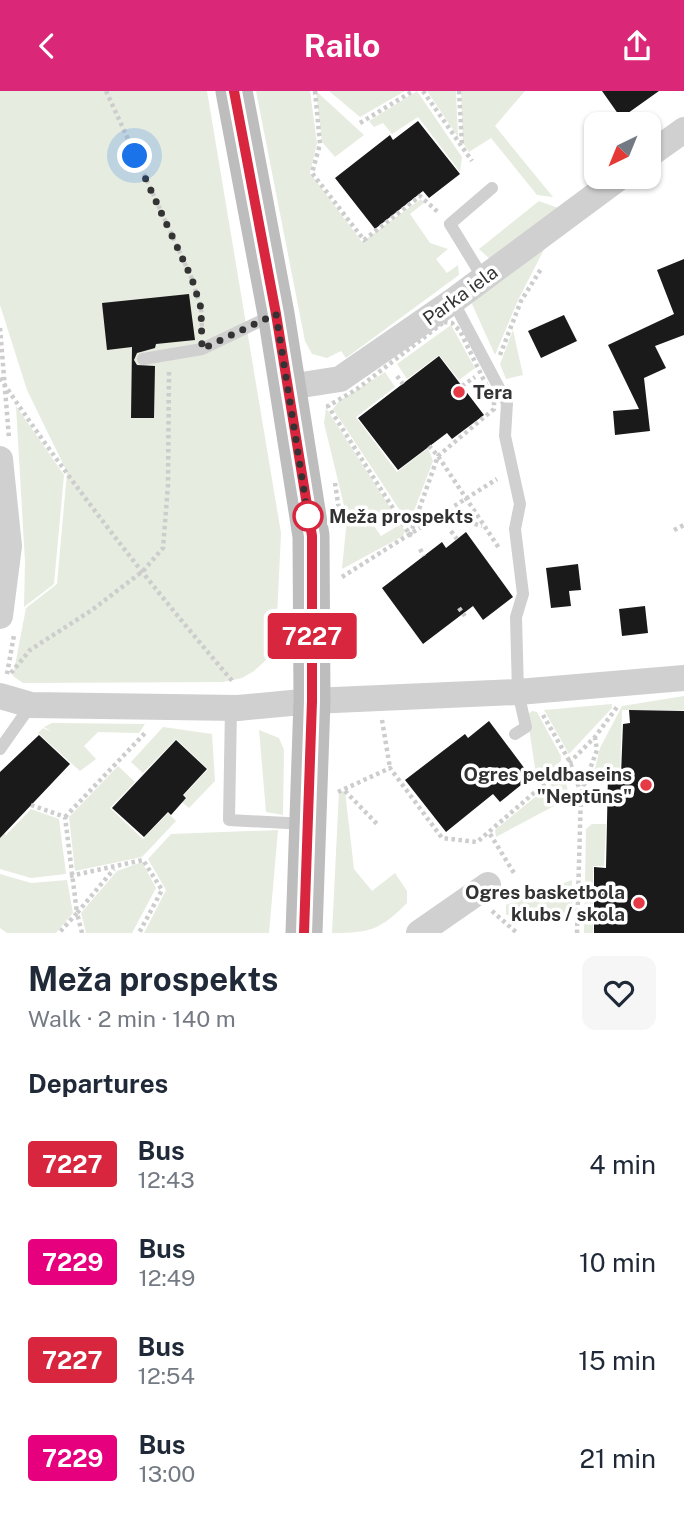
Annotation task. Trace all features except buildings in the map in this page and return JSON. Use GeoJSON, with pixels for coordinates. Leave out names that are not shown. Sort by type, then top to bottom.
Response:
{"type":"FeatureCollection","features":[{"type":"Feature","properties":{"kind":"main road"},"geometry":{"type":"LineString","coordinates":[[234,91],[289,387],[312,536],[312,701],[304,933]]}},
{"type":"Feature","properties":{"kind":"street"},"geometry":{"type":"LineString","coordinates":[[662,146],[684,130]]}},
{"type":"Feature","properties":{"kind":"street","name":"Parka iela"},"geometry":{"type":"LineString","coordinates":[[289,387],[340,379],[453,301],[604,189]]}},
{"type":"Feature","properties":{"kind":"street"},"geometry":{"type":"LineString","coordinates":[[0,459],[9,546],[0,617]]}},
{"type":"Feature","properties":{"kind":"street"},"geometry":{"type":"LineString","coordinates":[[3,685],[31,705],[235,698],[312,701],[527,699],[684,678]]}},
{"type":"Feature","properties":{"kind":"street"},"geometry":{"type":"LineString","coordinates":[[419,933],[488,885]]}},
{"type":"Feature","properties":{"kind":"lane"},"geometry":{"type":"LineString","coordinates":[[483,278],[450,224],[492,188]]}},
{"type":"Feature","properties":{"kind":"lane"},"geometry":{"type":"LineString","coordinates":[[453,301],[507,403],[505,436],[520,504],[515,529],[523,594],[516,617],[527,699],[526,727],[515,734]]}},
{"type":"Feature","properties":{"kind":"lane"},"geometry":{"type":"LineString","coordinates":[[143,359],[202,349],[276,314]]}},
{"type":"Feature","properties":{"kind":"lane"},"geometry":{"type":"LineString","coordinates":[[235,698],[229,820],[308,824]]}},
{"type":"Feature","properties":{"kind":"lane"},"geometry":{"type":"LineString","coordinates":[[0,749],[31,705]]}},
{"type":"Feature","properties":{"kind":"path"},"geometry":{"type":"LineString","coordinates":[[106,91],[192,279],[201,308],[202,349]]}},
{"type":"Feature","properties":{"kind":"path"},"geometry":{"type":"LineString","coordinates":[[315,91],[320,145],[312,173],[364,240],[421,196],[450,224]]}},
{"type":"Feature","properties":{"kind":"path"},"geometry":{"type":"LineString","coordinates":[[360,123],[413,91]]}},
{"type":"Feature","properties":{"kind":"path"},"geometry":{"type":"LineString","coordinates":[[423,91],[472,161]]}},
{"type":"Feature","properties":{"kind":"path"},"geometry":{"type":"LineString","coordinates":[[459,91],[462,147]]}},
{"type":"Feature","properties":{"kind":"path"},"geometry":{"type":"LineString","coordinates":[[489,366],[498,361],[521,301],[542,267]]}},
{"type":"Feature","properties":{"kind":"path"},"geometry":{"type":"LineString","coordinates":[[444,322],[452,323],[460,331],[494,401],[494,409],[438,456],[410,535],[328,406],[357,389],[444,322]]}},
{"type":"Feature","properties":{"kind":"path"},"geometry":{"type":"LineString","coordinates":[[3,685],[30,650],[92,610],[143,571],[163,548],[168,485],[169,355]]}},
{"type":"Feature","properties":{"kind":"path"},"geometry":{"type":"LineString","coordinates":[[397,376],[403,384]]}},
{"type":"Feature","properties":{"kind":"path"},"geometry":{"type":"LineString","coordinates":[[0,378],[59,462],[143,571],[235,698]]}},
{"type":"Feature","properties":{"kind":"path"},"geometry":{"type":"LineString","coordinates":[[429,446],[521,581]]}},
{"type":"Feature","properties":{"kind":"path"},"geometry":{"type":"LineString","coordinates":[[335,580],[467,500],[512,468]]}},
{"type":"Feature","properties":{"kind":"path"},"geometry":{"type":"LineString","coordinates":[[441,514],[483,526]]}},
{"type":"Feature","properties":{"kind":"path"},"geometry":{"type":"LineString","coordinates":[[674,530],[684,525]]}},
{"type":"Feature","properties":{"kind":"path"},"geometry":{"type":"LineString","coordinates":[[451,531],[457,539]]}},
{"type":"Feature","properties":{"kind":"path"},"geometry":{"type":"LineString","coordinates":[[420,549],[424,556]]}},
{"type":"Feature","properties":{"kind":"path"},"geometry":{"type":"LineString","coordinates":[[459,608],[465,616]]}},
{"type":"Feature","properties":{"kind":"path"},"geometry":{"type":"LineString","coordinates":[[0,640],[13,646]]}},
{"type":"Feature","properties":{"kind":"path"},"geometry":{"type":"LineString","coordinates":[[382,717],[390,768],[442,838],[477,842],[490,834],[570,762],[595,737],[625,698]]}},
{"type":"Feature","properties":{"kind":"path"},"geometry":{"type":"LineString","coordinates":[[527,699],[570,762],[581,793]]}},
{"type":"Feature","properties":{"kind":"path"},"geometry":{"type":"LineString","coordinates":[[82,933],[70,876],[65,817],[155,722]]}},
{"type":"Feature","properties":{"kind":"path"},"geometry":{"type":"LineString","coordinates":[[577,933],[581,793],[597,750],[595,737]]}},
{"type":"Feature","properties":{"kind":"path"},"geometry":{"type":"LineString","coordinates":[[336,793],[345,792],[390,768]]}},
{"type":"Feature","properties":{"kind":"path"},"geometry":{"type":"LineString","coordinates":[[345,792],[378,825]]}},
{"type":"Feature","properties":{"kind":"path"},"geometry":{"type":"LineString","coordinates":[[581,793],[608,795]]}},
{"type":"Feature","properties":{"kind":"path"},"geometry":{"type":"LineString","coordinates":[[31,805],[65,817]]}},
{"type":"Feature","properties":{"kind":"path"},"geometry":{"type":"LineString","coordinates":[[490,834],[514,873]]}},
{"type":"Feature","properties":{"kind":"path"},"geometry":{"type":"LineString","coordinates":[[70,876],[144,860],[162,890],[139,933]]}},
{"type":"Feature","properties":{"kind":"path"},"geometry":{"type":"LineString","coordinates":[[60,933],[114,868]]}},
{"type":"Feature","properties":{"kind":"path"},"geometry":{"type":"LineString","coordinates":[[504,919],[517,933]]}},
{"type":"Feature","properties":{"kind":"shaded area"},"geometry":{"type":"Polygon","coordinates":[[[0,91],[207,91],[281,533],[276,638],[266,660],[242,678],[223,682],[23,683],[13,676],[26,608],[57,584],[67,472],[27,390],[0,305],[0,91]]]}},
{"type":"Feature","properties":{"kind":"shaded area"},"geometry":{"type":"Polygon","coordinates":[[[256,91],[310,91],[317,143],[310,173],[362,242],[421,199],[424,203],[410,214],[430,243],[448,249],[436,259],[447,273],[458,265],[459,275],[346,358],[341,351],[327,358],[312,354],[305,341],[256,91]]]}},
{"type":"Feature","properties":{"kind":"shaded area"},"geometry":{"type":"Polygon","coordinates":[[[316,91],[364,135],[335,157],[322,142],[316,91]]]}},
{"type":"Feature","properties":{"kind":"shaded area"},"geometry":{"type":"Polygon","coordinates":[[[329,91],[405,91],[360,117],[329,91]]]}},
{"type":"Feature","properties":{"kind":"shaded area"},"geometry":{"type":"Polygon","coordinates":[[[417,91],[462,157],[460,172],[418,117],[392,134],[383,123],[374,127],[369,121],[417,91]]]}},
{"type":"Feature","properties":{"kind":"shaded area"},"geometry":{"type":"Polygon","coordinates":[[[427,91],[456,91],[458,137],[427,91]]]}},
{"type":"Feature","properties":{"kind":"shaded area"},"geometry":{"type":"Polygon","coordinates":[[[461,91],[525,91],[495,126],[553,197],[537,195],[491,138],[469,152],[463,143],[461,91]]]}},
{"type":"Feature","properties":{"kind":"shaded area"},"geometry":{"type":"Polygon","coordinates":[[[539,201],[561,209],[491,260],[479,249],[539,201]]]}},
{"type":"Feature","properties":{"kind":"shaded area"},"geometry":{"type":"Polygon","coordinates":[[[550,238],[518,300],[495,355],[472,304],[478,291],[550,238]]]}},
{"type":"Feature","properties":{"kind":"shaded area"},"geometry":{"type":"Polygon","coordinates":[[[451,325],[475,368],[459,380],[439,355],[407,379],[397,364],[451,325]]]}},
{"type":"Feature","properties":{"kind":"shaded area"},"geometry":{"type":"Polygon","coordinates":[[[513,330],[523,375],[506,379],[500,364],[513,330]]]}},
{"type":"Feature","properties":{"kind":"shaded area"},"geometry":{"type":"Polygon","coordinates":[[[385,372],[395,387],[356,417],[397,472],[428,448],[433,461],[409,524],[333,409],[339,401],[385,372]]]}},
{"type":"Feature","properties":{"kind":"shaded area"},"geometry":{"type":"Polygon","coordinates":[[[16,406],[64,475],[54,584],[24,607],[25,562],[16,406]]]}},
{"type":"Feature","properties":{"kind":"shaded area"},"geometry":{"type":"Polygon","coordinates":[[[326,408],[391,509],[371,522],[381,536],[401,524],[405,531],[403,536],[342,569],[347,518],[324,423],[326,408]]]}},
{"type":"Feature","properties":{"kind":"shaded area"},"geometry":{"type":"Polygon","coordinates":[[[684,696],[684,710],[622,710],[620,775],[594,773],[600,748],[622,706],[684,696]]]}},
{"type":"Feature","properties":{"kind":"shaded area"},"geometry":{"type":"Polygon","coordinates":[[[612,704],[612,708],[569,754],[544,710],[612,704]]]}},
{"type":"Feature","properties":{"kind":"shaded area"},"geometry":{"type":"Polygon","coordinates":[[[532,711],[537,712],[561,756],[561,761],[537,781],[527,715],[532,711]]]}},
{"type":"Feature","properties":{"kind":"shaded area"},"geometry":{"type":"Polygon","coordinates":[[[52,723],[145,724],[139,733],[98,732],[84,746],[96,759],[80,771],[38,733],[43,728],[52,732],[44,727],[52,723]]]}},
{"type":"Feature","properties":{"kind":"shaded area"},"geometry":{"type":"Polygon","coordinates":[[[163,727],[212,734],[215,781],[189,808],[182,802],[187,798],[184,795],[208,769],[176,739],[143,773],[131,762],[163,727]]]}},
{"type":"Feature","properties":{"kind":"shaded area"},"geometry":{"type":"Polygon","coordinates":[[[259,730],[279,738],[284,750],[283,815],[266,812],[259,730]]]}},
{"type":"Feature","properties":{"kind":"shaded area"},"geometry":{"type":"Polygon","coordinates":[[[118,766],[135,782],[110,808],[143,839],[168,813],[176,821],[142,857],[75,871],[69,817],[118,766]]]}},
{"type":"Feature","properties":{"kind":"shaded area"},"geometry":{"type":"Polygon","coordinates":[[[564,770],[576,781],[566,781],[569,798],[496,837],[495,830],[556,780],[564,770]]]}},
{"type":"Feature","properties":{"kind":"shaded area"},"geometry":{"type":"Polygon","coordinates":[[[345,791],[354,869],[372,891],[395,873],[407,891],[407,903],[374,928],[332,933],[339,792],[345,791]]]}},
{"type":"Feature","properties":{"kind":"shaded area"},"geometry":{"type":"Polygon","coordinates":[[[31,809],[59,819],[66,874],[31,878],[0,869],[0,830],[6,835],[31,809]]]}},
{"type":"Feature","properties":{"kind":"shaded area"},"geometry":{"type":"Polygon","coordinates":[[[592,824],[606,824],[604,866],[593,866],[593,933],[584,933],[586,829],[592,824]]]}},
{"type":"Feature","properties":{"kind":"shaded area"},"geometry":{"type":"Polygon","coordinates":[[[278,830],[269,933],[144,933],[166,890],[148,859],[171,834],[278,830]]]}},
{"type":"Feature","properties":{"kind":"shaded area"},"geometry":{"type":"Polygon","coordinates":[[[142,862],[156,888],[132,933],[86,933],[81,913],[117,871],[142,862]]]}},
{"type":"Feature","properties":{"kind":"shaded area"},"geometry":{"type":"Polygon","coordinates":[[[0,874],[31,883],[67,880],[73,913],[56,933],[7,933],[0,928],[0,874]]]}},
{"type":"Feature","properties":{"kind":"shaded area"},"geometry":{"type":"Polygon","coordinates":[[[572,880],[572,918],[506,915],[506,905],[572,880]]]}},
{"type":"Feature","properties":{"kind":"bus line","name":"7227"},"geometry":{"type":"LineString","coordinates":[[234,91],[289,387],[312,536],[312,701],[304,933]]}},
{"type":"Feature","properties":{"kind":"place","name":"Tera"},"geometry":{"type":"Point","coordinates":[459,392]}},
{"type":"Feature","properties":{"kind":"place","name":"Meža prospekts"},"geometry":{"type":"Point","coordinates":[308,516]}},
{"type":"Feature","properties":{"kind":"place","name":"Ogres peldbaseins \"Neptūns\""},"geometry":{"type":"Point","coordinates":[646,785]}},
{"type":"Feature","properties":{"kind":"place","name":"Ogres basketbola klubs / skola"},"geometry":{"type":"Point","coordinates":[639,903]}},
{"type":"Feature","properties":{"kind":"route"},"geometry":{"type":"LineString","coordinates":[[135,156],[192,279],[201,308],[202,349],[276,314],[308,516]]}}]}
